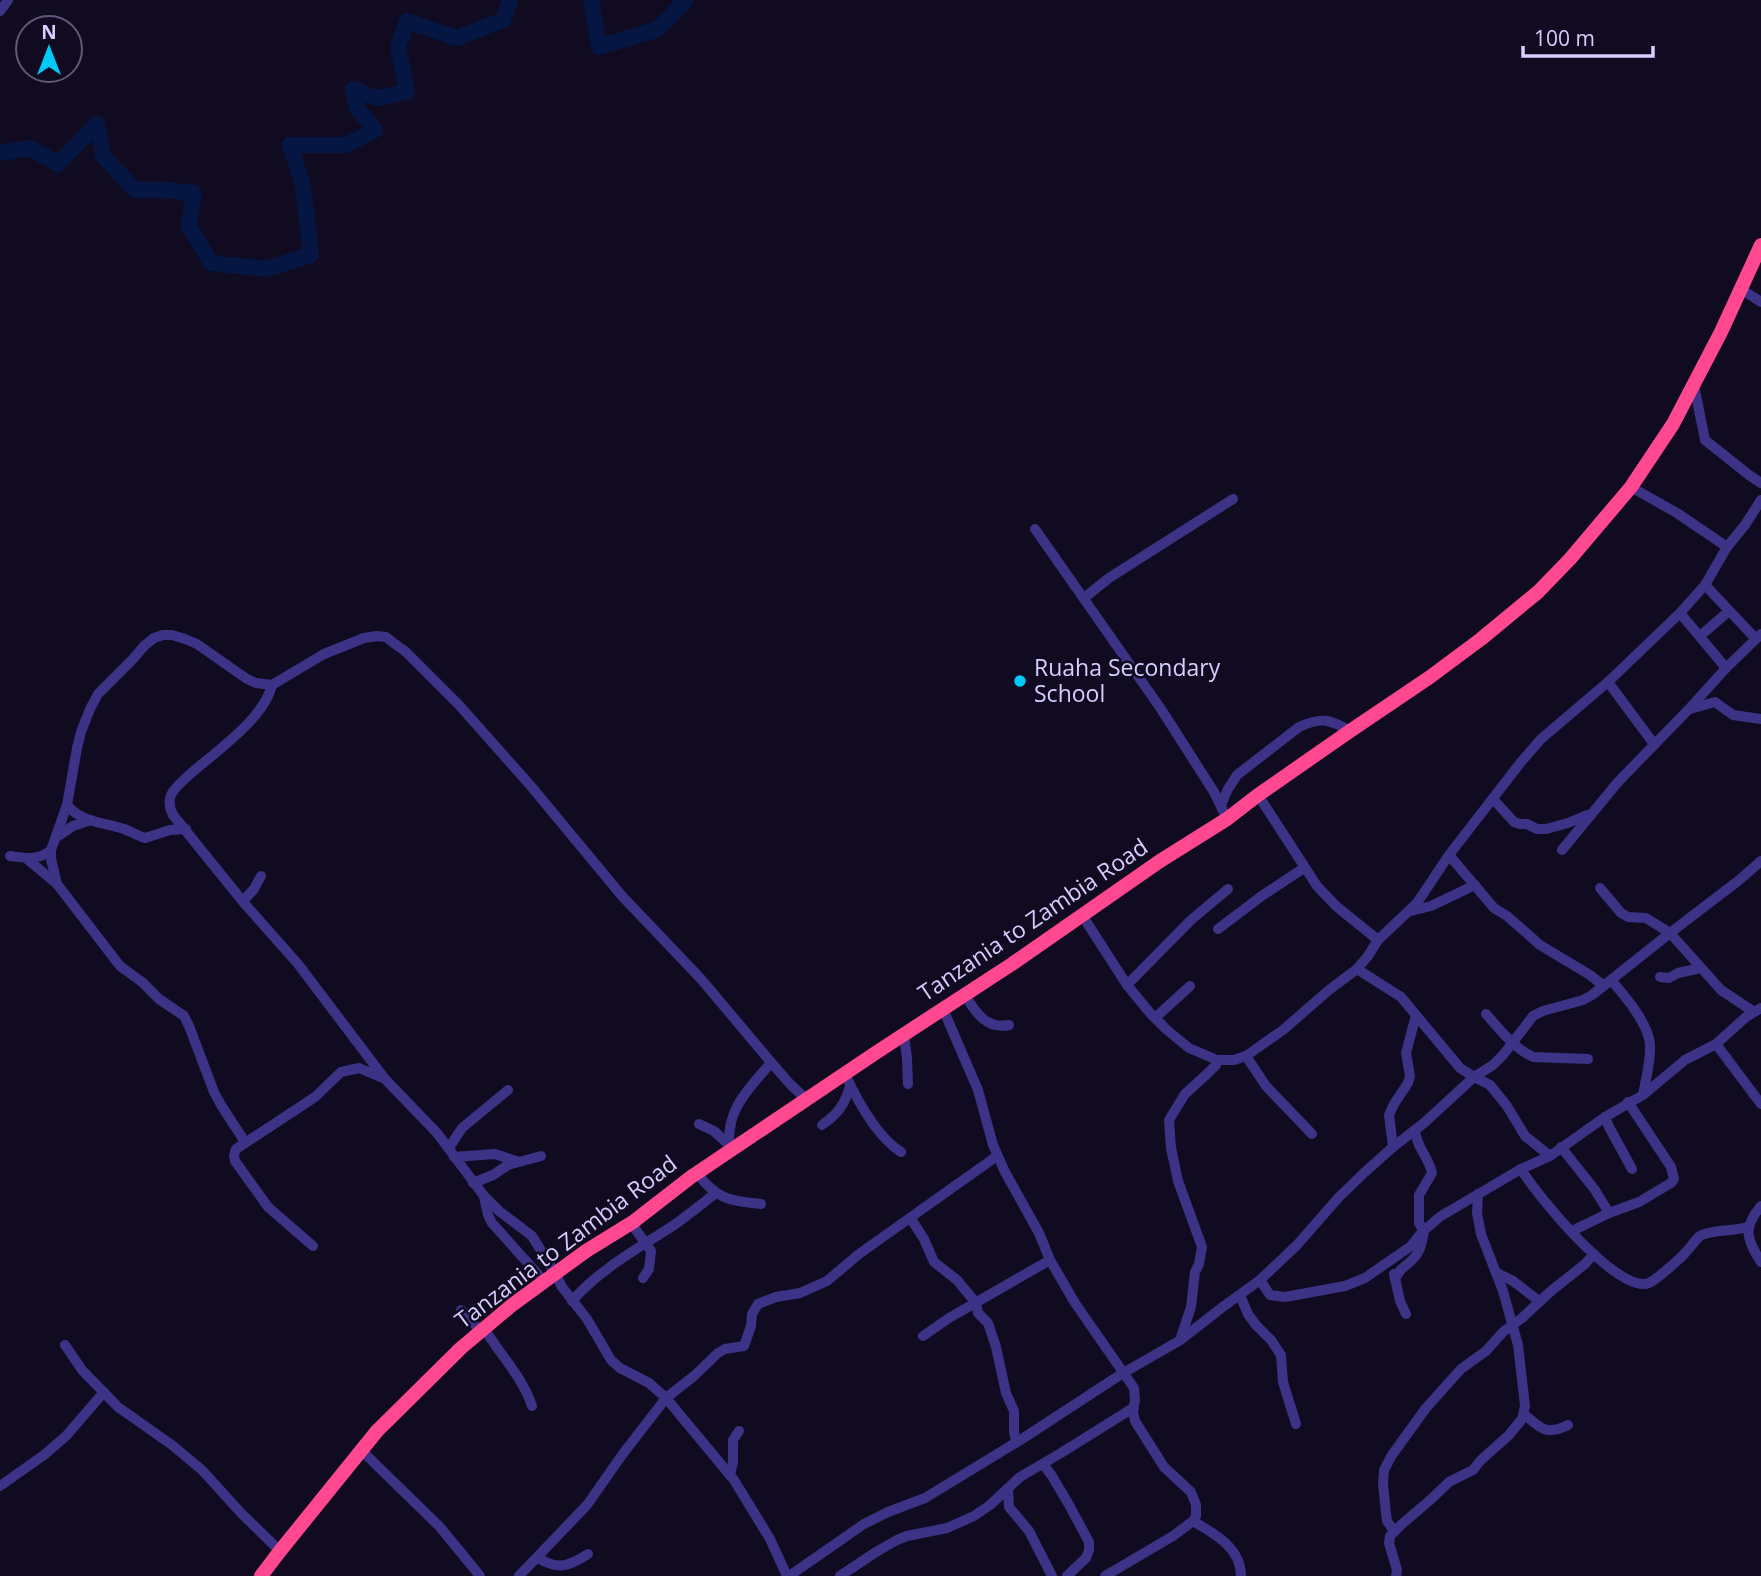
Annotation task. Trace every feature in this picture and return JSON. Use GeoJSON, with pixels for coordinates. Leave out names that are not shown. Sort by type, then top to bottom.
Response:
{"type":"FeatureCollection","features":[{"type":"Feature","properties":{"kind":"highway","name":"Tanzania to Zambia Road"},"geometry":{"type":"LineString","coordinates":[[261,1576],[377,1431],[482,1330],[549,1277],[631,1223],[729,1148],[807,1100],[847,1080],[904,1035],[1160,861],[1224,812],[1258,795],[1441,669],[1538,592],[1631,487],[1673,424],[1761,245]]}},
{"type":"Feature","properties":{"kind":"street"},"geometry":{"type":"LineString","coordinates":[[0,11],[8,0]]}},
{"type":"Feature","properties":{"kind":"street"},"geometry":{"type":"LineString","coordinates":[[1741,289],[1761,302]]}},
{"type":"Feature","properties":{"kind":"street"},"geometry":{"type":"LineString","coordinates":[[1694,385],[1705,440],[1761,482]]}},
{"type":"Feature","properties":{"kind":"street"},"geometry":{"type":"LineString","coordinates":[[1631,487],[1677,513],[1727,547]]}},
{"type":"Feature","properties":{"kind":"street"},"geometry":{"type":"LineString","coordinates":[[1084,598],[1109,578],[1233,499]]}},
{"type":"Feature","properties":{"kind":"street"},"geometry":{"type":"LineString","coordinates":[[1082,915],[1127,985],[1155,1018],[1189,1048],[1217,1060],[1234,1060],[1246,1056],[1283,1030],[1357,969],[1378,940],[1418,903],[1449,855],[1541,739],[1608,682],[1705,585],[1727,547],[1761,500]]}},
{"type":"Feature","properties":{"kind":"street"},"geometry":{"type":"LineString","coordinates":[[1035,529],[1161,709],[1224,812]]}},
{"type":"Feature","properties":{"kind":"street"},"geometry":{"type":"LineString","coordinates":[[1562,849],[1618,782],[1759,637],[1728,611],[1705,585]]}},
{"type":"Feature","properties":{"kind":"street"},"geometry":{"type":"LineString","coordinates":[[1700,636],[1728,611]]}},
{"type":"Feature","properties":{"kind":"street"},"geometry":{"type":"LineString","coordinates":[[1679,613],[1726,668]]}},
{"type":"Feature","properties":{"kind":"street"},"geometry":{"type":"LineString","coordinates":[[57,884],[51,849],[67,805],[81,732],[98,694],[154,638],[172,635],[185,639],[197,644],[247,678],[272,685],[324,654],[364,638],[386,637],[406,652],[458,705],[530,785],[622,896],[701,979],[771,1063],[807,1100]]}},
{"type":"Feature","properties":{"kind":"street"},"geometry":{"type":"LineString","coordinates":[[1608,682],[1654,744]]}},
{"type":"Feature","properties":{"kind":"street"},"geometry":{"type":"LineString","coordinates":[[272,685],[270,696],[260,710],[175,789],[170,797],[171,811],[298,964],[385,1079],[436,1133],[484,1196],[508,1219],[532,1236],[549,1277]]}},
{"type":"Feature","properties":{"kind":"street"},"geometry":{"type":"LineString","coordinates":[[1689,709],[1716,702],[1733,715],[1761,719]]}},
{"type":"Feature","properties":{"kind":"street"},"geometry":{"type":"LineString","coordinates":[[1224,812],[1237,775],[1299,727],[1323,720],[1332,721],[1350,731]]}},
{"type":"Feature","properties":{"kind":"street"},"geometry":{"type":"LineString","coordinates":[[1258,795],[1318,886],[1336,906],[1378,940]]}},
{"type":"Feature","properties":{"kind":"street"},"geometry":{"type":"LineString","coordinates":[[1493,799],[1514,822],[1537,828],[1546,829],[1568,823],[1591,813]]}},
{"type":"Feature","properties":{"kind":"street"},"geometry":{"type":"LineString","coordinates":[[67,805],[82,818],[145,838],[170,830],[186,829]]}},
{"type":"Feature","properties":{"kind":"street"},"geometry":{"type":"LineString","coordinates":[[57,836],[73,826],[91,820]]}},
{"type":"Feature","properties":{"kind":"street"},"geometry":{"type":"LineString","coordinates":[[10,856],[39,858],[51,849]]}},
{"type":"Feature","properties":{"kind":"street"},"geometry":{"type":"LineString","coordinates":[[1449,855],[1494,908],[1540,945],[1607,983],[1636,1012],[1648,1036],[1650,1048],[1643,1095]]}},
{"type":"Feature","properties":{"kind":"street"},"geometry":{"type":"LineString","coordinates":[[27,859],[57,884],[120,966],[184,1017],[214,1092],[245,1142]]}},
{"type":"Feature","properties":{"kind":"street"},"geometry":{"type":"LineString","coordinates":[[484,1196],[492,1223],[562,1287],[615,1364],[645,1380],[666,1398],[730,1475],[770,1539],[788,1576],[864,1524],[925,1498],[1180,1340],[1260,1280],[1297,1245],[1347,1189],[1474,1077],[1493,1065],[1533,1016],[1583,1000],[1761,861]]}},
{"type":"Feature","properties":{"kind":"street"},"geometry":{"type":"LineString","coordinates":[[1218,929],[1304,868]]}},
{"type":"Feature","properties":{"kind":"street"},"geometry":{"type":"LineString","coordinates":[[243,901],[261,876]]}},
{"type":"Feature","properties":{"kind":"street"},"geometry":{"type":"LineString","coordinates":[[1410,911],[1432,906],[1475,885]]}},
{"type":"Feature","properties":{"kind":"street"},"geometry":{"type":"LineString","coordinates":[[1600,888],[1621,913],[1646,918],[1670,933],[1721,990],[1758,1010]]}},
{"type":"Feature","properties":{"kind":"street"},"geometry":{"type":"LineString","coordinates":[[1127,985],[1191,920],[1228,889]]}},
{"type":"Feature","properties":{"kind":"street"},"geometry":{"type":"LineString","coordinates":[[1660,977],[1666,978],[1701,968]]}},
{"type":"Feature","properties":{"kind":"street"},"geometry":{"type":"LineString","coordinates":[[1357,969],[1401,997],[1460,1068],[1490,1086],[1507,1106],[1525,1136],[1550,1156]]}},
{"type":"Feature","properties":{"kind":"street"},"geometry":{"type":"LineString","coordinates":[[1155,1018],[1190,986]]}},
{"type":"Feature","properties":{"kind":"street"},"geometry":{"type":"LineString","coordinates":[[964,995],[976,1013],[991,1024],[1009,1026]]}},
{"type":"Feature","properties":{"kind":"street"},"geometry":{"type":"LineString","coordinates":[[943,1009],[978,1090],[997,1156],[1039,1233],[1050,1260],[1075,1303],[1130,1381],[1135,1394],[1135,1421],[1160,1461],[1171,1475],[1186,1486],[1195,1499],[1197,1512],[1193,1521],[1105,1576]]}},
{"type":"Feature","properties":{"kind":"street"},"geometry":{"type":"LineString","coordinates":[[1260,1280],[1270,1295],[1285,1297],[1358,1282],[1411,1245],[1441,1216],[1521,1169],[1550,1156],[1605,1117],[1643,1095],[1685,1060],[1716,1044],[1746,1017],[1758,1010]]}},
{"type":"Feature","properties":{"kind":"street"},"geometry":{"type":"LineString","coordinates":[[1486,1014],[1513,1043],[1533,1057],[1588,1059]]}},
{"type":"Feature","properties":{"kind":"street"},"geometry":{"type":"LineString","coordinates":[[1393,1147],[1389,1115],[1410,1076],[1406,1053],[1416,1015]]}},
{"type":"Feature","properties":{"kind":"street"},"geometry":{"type":"LineString","coordinates":[[904,1035],[908,1084]]}},
{"type":"Feature","properties":{"kind":"street"},"geometry":{"type":"LineString","coordinates":[[1716,1044],[1761,1104]]}},
{"type":"Feature","properties":{"kind":"street"},"geometry":{"type":"LineString","coordinates":[[1246,1056],[1266,1086],[1312,1134]]}},
{"type":"Feature","properties":{"kind":"street"},"geometry":{"type":"LineString","coordinates":[[1180,1340],[1191,1307],[1195,1272],[1202,1247],[1178,1181],[1168,1120],[1185,1094],[1216,1065],[1217,1060]]}},
{"type":"Feature","properties":{"kind":"street"},"geometry":{"type":"LineString","coordinates":[[729,1148],[729,1129],[734,1111],[743,1095],[771,1063]]}},
{"type":"Feature","properties":{"kind":"street"},"geometry":{"type":"LineString","coordinates":[[313,1246],[268,1206],[234,1161],[236,1149],[315,1097],[341,1072],[359,1068],[385,1079]]}},
{"type":"Feature","properties":{"kind":"street"},"geometry":{"type":"LineString","coordinates":[[822,1125],[840,1111],[846,1100],[847,1080]]}},
{"type":"Feature","properties":{"kind":"street"},"geometry":{"type":"LineString","coordinates":[[847,1080],[886,1141],[901,1152]]}},
{"type":"Feature","properties":{"kind":"street"},"geometry":{"type":"LineString","coordinates":[[452,1152],[462,1128],[508,1090]]}},
{"type":"Feature","properties":{"kind":"street"},"geometry":{"type":"LineString","coordinates":[[1572,1231],[1639,1202],[1674,1179],[1671,1167],[1628,1102]]}},
{"type":"Feature","properties":{"kind":"street"},"geometry":{"type":"LineString","coordinates":[[1605,1117],[1632,1169]]}},
{"type":"Feature","properties":{"kind":"street"},"geometry":{"type":"LineString","coordinates":[[699,1124],[714,1131],[729,1148]]}},
{"type":"Feature","properties":{"kind":"street"},"geometry":{"type":"LineString","coordinates":[[1395,1279],[1401,1268],[1418,1252],[1424,1231],[1419,1223],[1419,1195],[1432,1173],[1418,1144],[1415,1130]]}},
{"type":"Feature","properties":{"kind":"street"},"geometry":{"type":"LineString","coordinates":[[1561,1147],[1595,1190],[1609,1213]]}},
{"type":"Feature","properties":{"kind":"street"},"geometry":{"type":"LineString","coordinates":[[452,1152],[495,1154],[519,1162]]}},
{"type":"Feature","properties":{"kind":"street"},"geometry":{"type":"LineString","coordinates":[[473,1183],[508,1165],[541,1156]]}},
{"type":"Feature","properties":{"kind":"street"},"geometry":{"type":"LineString","coordinates":[[519,1576],[587,1505],[666,1398],[694,1376],[713,1356],[725,1349],[744,1346],[752,1314],[758,1304],[820,1285],[997,1156]]}},
{"type":"Feature","properties":{"kind":"street"},"geometry":{"type":"LineString","coordinates":[[1521,1169],[1541,1199],[1594,1254],[1624,1278],[1636,1283],[1646,1284],[1656,1279],[1703,1234],[1748,1227]]}},
{"type":"Feature","properties":{"kind":"street"},"geometry":{"type":"LineString","coordinates":[[697,1172],[716,1193],[736,1201],[761,1204]]}},
{"type":"Feature","properties":{"kind":"street"},"geometry":{"type":"LineString","coordinates":[[572,1301],[593,1281],[716,1193]]}},
{"type":"Feature","properties":{"kind":"street"},"geometry":{"type":"LineString","coordinates":[[1396,1576],[1397,1570],[1389,1543],[1394,1531],[1449,1482],[1473,1470],[1520,1423],[1524,1413],[1521,1359],[1497,1273],[1481,1234],[1477,1213],[1478,1194]]}},
{"type":"Feature","properties":{"kind":"street"},"geometry":{"type":"LineString","coordinates":[[1761,1206],[1748,1227],[1761,1262]]}},
{"type":"Feature","properties":{"kind":"street"},"geometry":{"type":"LineString","coordinates":[[911,1219],[936,1264],[956,1279],[976,1303],[978,1313],[988,1323],[1013,1411],[1016,1443]]}},
{"type":"Feature","properties":{"kind":"street"},"geometry":{"type":"LineString","coordinates":[[631,1223],[651,1251],[649,1269],[643,1278]]}},
{"type":"Feature","properties":{"kind":"street"},"geometry":{"type":"LineString","coordinates":[[1394,1531],[1387,1521],[1383,1474],[1387,1463],[1426,1408],[1461,1369],[1486,1351],[1503,1332],[1594,1254]]}},
{"type":"Feature","properties":{"kind":"street"},"geometry":{"type":"LineString","coordinates":[[1396,1256],[1395,1279],[1406,1314]]}},
{"type":"Feature","properties":{"kind":"street"},"geometry":{"type":"LineString","coordinates":[[923,1336],[1050,1260]]}},
{"type":"Feature","properties":{"kind":"street"},"geometry":{"type":"LineString","coordinates":[[1497,1273],[1513,1281],[1539,1301]]}},
{"type":"Feature","properties":{"kind":"street"},"geometry":{"type":"LineString","coordinates":[[1240,1295],[1248,1314],[1281,1355],[1283,1382],[1296,1424]]}},
{"type":"Feature","properties":{"kind":"street"},"geometry":{"type":"LineString","coordinates":[[461,1310],[482,1330],[520,1379],[532,1406]]}},
{"type":"Feature","properties":{"kind":"street"},"geometry":{"type":"LineString","coordinates":[[65,1345],[82,1370],[130,1417],[202,1469],[280,1551]]}},
{"type":"Feature","properties":{"kind":"street"},"geometry":{"type":"LineString","coordinates":[[0,1486],[66,1436],[104,1392]]}},
{"type":"Feature","properties":{"kind":"street"},"geometry":{"type":"LineString","coordinates":[[840,1576],[897,1540],[947,1528],[974,1516],[1020,1477],[1133,1408]]}},
{"type":"Feature","properties":{"kind":"street"},"geometry":{"type":"LineString","coordinates":[[1524,1413],[1536,1426],[1545,1430],[1560,1429],[1568,1425]]}},
{"type":"Feature","properties":{"kind":"street"},"geometry":{"type":"LineString","coordinates":[[730,1475],[733,1440],[739,1431]]}},
{"type":"Feature","properties":{"kind":"street"},"geometry":{"type":"LineString","coordinates":[[361,1450],[440,1527],[480,1576]]}},
{"type":"Feature","properties":{"kind":"street"},"geometry":{"type":"LineString","coordinates":[[1043,1464],[1089,1542],[1086,1558],[1067,1576]]}},
{"type":"Feature","properties":{"kind":"street"},"geometry":{"type":"LineString","coordinates":[[1008,1489],[1009,1507],[1029,1531],[1052,1576]]}},
{"type":"Feature","properties":{"kind":"street"},"geometry":{"type":"LineString","coordinates":[[1193,1521],[1209,1530],[1232,1550],[1240,1562],[1241,1576]]}},
{"type":"Feature","properties":{"kind":"street"},"geometry":{"type":"LineString","coordinates":[[538,1558],[554,1566],[578,1560],[588,1554]]}},
{"type":"Feature","properties":{"kind":"waterway"},"geometry":{"type":"LineString","coordinates":[[0,153],[30,148],[58,164],[97,124],[103,156],[135,190],[194,193],[189,226],[211,263],[266,269],[311,255],[303,186],[290,145],[346,145],[375,130],[357,108],[353,89],[377,98],[407,92],[398,47],[407,21],[457,38],[503,20],[510,0]]}},
{"type":"Feature","properties":{"kind":"waterway"},"geometry":{"type":"LineString","coordinates":[[591,0],[599,47],[658,29],[684,0]]}},
{"type":"Feature","properties":{"kind":"place","name":"Ruaha Secondary School"},"geometry":{"type":"Point","coordinates":[1020,681]}}]}
